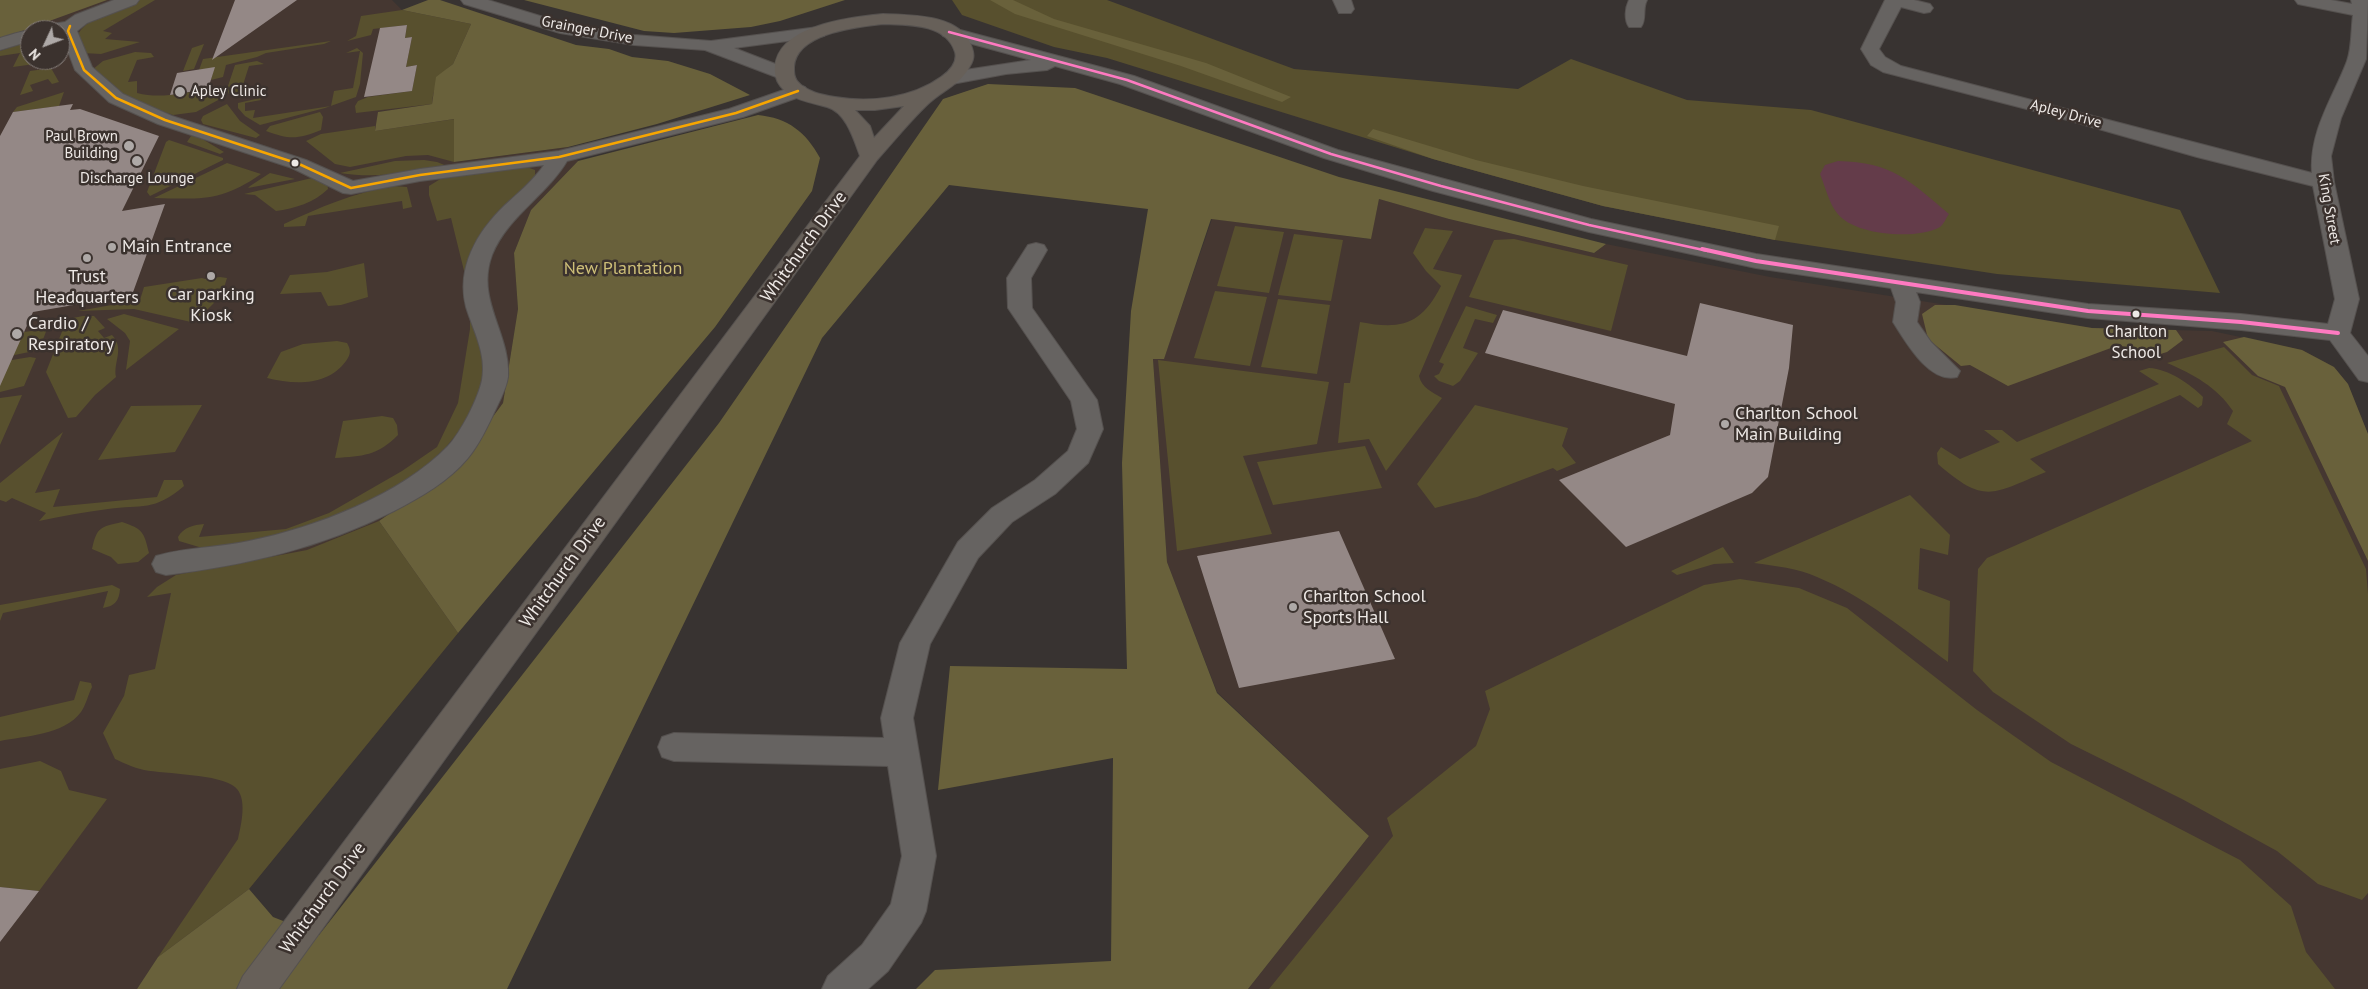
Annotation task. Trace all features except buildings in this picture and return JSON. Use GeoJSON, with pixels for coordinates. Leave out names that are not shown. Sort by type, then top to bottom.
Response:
{"type":"FeatureCollection","features":[{"type":"Feature","properties":{"kind":"main road"},"geometry":{"type":"LineString","coordinates":[[784,74],[785,59],[797,44],[871,4]]}},
{"type":"Feature","properties":{"kind":"main road"},"geometry":{"type":"LineString","coordinates":[[824,29],[878,18],[923,15],[950,32]]}},
{"type":"Feature","properties":{"kind":"main road","name":"Whitchurch Drive"},"geometry":{"type":"LineString","coordinates":[[784,74],[789,83],[798,91],[815,99],[837,104],[886,104],[910,99],[931,91],[952,78],[962,66],[965,54],[960,42],[950,32]]}},
{"type":"Feature","properties":{"kind":"main road","name":"Whitchurch Drive"},"geometry":{"type":"LineString","coordinates":[[256,989],[870,156],[931,91]]}},
{"type":"Feature","properties":{"kind":"main road","name":"Whitchurch Drive"},"geometry":{"type":"LineString","coordinates":[[837,104],[860,126],[870,156]]}},
{"type":"Feature","properties":{"kind":"street"},"geometry":{"type":"LineString","coordinates":[[70,26],[81,19],[130,0]]}},
{"type":"Feature","properties":{"kind":"street","name":"Grainger Drive"},"geometry":{"type":"LineString","coordinates":[[470,0],[560,28],[634,40],[707,45],[765,40],[824,29]]}},
{"type":"Feature","properties":{"kind":"street"},"geometry":{"type":"LineString","coordinates":[[1636,23],[1635,6],[1638,0]]}},
{"type":"Feature","properties":{"kind":"street","name":"Apley Drive"},"geometry":{"type":"LineString","coordinates":[[1924,8],[1895,0],[1870,49],[1873,58],[1884,66],[1899,72],[2054,110],[2204,153],[2323,182]]}},
{"type":"Feature","properties":{"kind":"street"},"geometry":{"type":"LineString","coordinates":[[2304,0],[2362,10]]}},
{"type":"Feature","properties":{"kind":"street","name":"King Street"},"geometry":{"type":"LineString","coordinates":[[2338,333],[2346,299],[2323,182],[2320,156],[2331,118],[2357,59],[2362,10]]}},
{"type":"Feature","properties":{"kind":"street"},"geometry":{"type":"LineString","coordinates":[[950,32],[1068,62],[1127,80],[1331,154],[1450,189],[1590,225],[1756,261],[1901,284],[2088,311],[2241,322],[2338,333],[2368,374]]}},
{"type":"Feature","properties":{"kind":"street"},"geometry":{"type":"LineString","coordinates":[[70,36],[84,70],[116,98],[166,120],[299,164],[351,188],[420,175],[559,157],[736,113],[798,91]]}},
{"type":"Feature","properties":{"kind":"street"},"geometry":{"type":"LineString","coordinates":[[0,44],[20,38]]}},
{"type":"Feature","properties":{"kind":"street","name":"Grainger Drive"},"geometry":{"type":"LineString","coordinates":[[707,45],[750,59],[784,74]]}},
{"type":"Feature","properties":{"kind":"street"},"geometry":{"type":"LineString","coordinates":[[952,78],[1006,68],[1068,62]]}},
{"type":"Feature","properties":{"kind":"street"},"geometry":{"type":"LineString","coordinates":[[166,564],[262,549],[300,539],[344,523],[402,493],[433,473],[457,453],[474,429],[495,378],[495,356],[474,295],[474,278],[480,258],[498,226],[525,196],[539,185],[559,157]]}},
{"type":"Feature","properties":{"kind":"street"},"geometry":{"type":"LineString","coordinates":[[841,989],[875,958],[908,911],[919,856],[897,718],[915,643],[968,550],[1002,515],[1045,487],[1079,456],[1090,429],[1084,400],[1020,308],[1020,278],[1036,250]]}},
{"type":"Feature","properties":{"kind":"street"},"geometry":{"type":"LineString","coordinates":[[1901,284],[1908,302],[1905,322],[1922,348],[1948,371]]}},
{"type":"Feature","properties":{"kind":"street"},"geometry":{"type":"LineString","coordinates":[[674,747],[902,752]]}},
{"type":"Feature","properties":{"kind":"shaded area"},"geometry":{"type":"Polygon","coordinates":[[[0,0],[392,0],[402,10],[471,24],[453,64],[447,68],[432,104],[378,112],[455,119],[455,162],[568,147],[578,161],[531,210],[514,253],[518,309],[503,403],[455,468],[379,521],[458,633],[249,889],[158,957],[137,989],[0,989],[0,0]]]}},
{"type":"Feature","properties":{"kind":"shaded area"},"geometry":{"type":"Polygon","coordinates":[[[139,0],[155,0],[103,31],[112,33],[105,39],[140,42],[101,54],[83,53],[78,34],[83,27],[105,13],[139,0]]]}},
{"type":"Feature","properties":{"kind":"shaded area"},"geometry":{"type":"Polygon","coordinates":[[[952,0],[1107,0],[1294,69],[1518,89],[1571,59],[1687,100],[1811,110],[2180,210],[2220,293],[1997,274],[1775,240],[1603,206],[1433,159],[1107,58],[1054,47],[962,15],[952,0]]]}},
{"type":"Feature","properties":{"kind":"shaded area"},"geometry":{"type":"Polygon","coordinates":[[[402,10],[471,24],[453,64],[444,72],[438,82],[432,104],[356,113],[355,106],[358,101],[368,97],[412,91],[417,65],[406,67],[412,37],[405,38],[407,25],[373,29],[371,35],[347,41],[356,36],[361,16],[402,10]]]}},
{"type":"Feature","properties":{"kind":"shaded area"},"geometry":{"type":"Polygon","coordinates":[[[331,41],[324,44],[266,53],[226,65],[223,77],[211,80],[214,68],[199,70],[203,59],[331,41]]]}},
{"type":"Feature","properties":{"kind":"shaded area"},"geometry":{"type":"Polygon","coordinates":[[[20,44],[20,53],[0,56],[0,51],[20,44]]]}},
{"type":"Feature","properties":{"kind":"shaded area"},"geometry":{"type":"Polygon","coordinates":[[[204,44],[194,69],[183,71],[192,48],[204,44]]]}},
{"type":"Feature","properties":{"kind":"shaded area"},"geometry":{"type":"Polygon","coordinates":[[[357,48],[363,53],[360,84],[356,97],[331,106],[334,91],[353,88],[360,51],[346,53],[357,48]]]}},
{"type":"Feature","properties":{"kind":"shaded area"},"geometry":{"type":"Polygon","coordinates":[[[135,52],[151,53],[154,57],[137,60],[128,82],[137,81],[137,93],[163,95],[205,90],[205,94],[220,91],[220,99],[196,112],[173,115],[122,96],[92,70],[103,61],[135,52]]]}},
{"type":"Feature","properties":{"kind":"shaded area"},"geometry":{"type":"Polygon","coordinates":[[[20,53],[20,66],[13,67],[20,53]]]}},
{"type":"Feature","properties":{"kind":"shaded area"},"geometry":{"type":"Polygon","coordinates":[[[257,61],[264,64],[249,66],[241,91],[229,94],[227,89],[235,65],[257,61]]]}},
{"type":"Feature","properties":{"kind":"shaded area"},"geometry":{"type":"Polygon","coordinates":[[[52,70],[59,82],[52,84],[48,79],[30,85],[33,91],[20,95],[30,71],[52,70]]]}},
{"type":"Feature","properties":{"kind":"shaded area"},"geometry":{"type":"Polygon","coordinates":[[[64,92],[59,106],[13,112],[17,107],[64,92]]]}},
{"type":"Feature","properties":{"kind":"shaded area"},"geometry":{"type":"Polygon","coordinates":[[[260,98],[261,100],[245,103],[245,111],[255,110],[253,118],[330,106],[260,125],[245,116],[238,108],[238,103],[260,98]]]}},
{"type":"Feature","properties":{"kind":"shaded area"},"geometry":{"type":"Polygon","coordinates":[[[227,104],[240,121],[260,135],[256,138],[203,124],[201,120],[203,116],[227,104]]]}},
{"type":"Feature","properties":{"kind":"shaded area"},"geometry":{"type":"Polygon","coordinates":[[[320,112],[323,117],[321,130],[313,133],[300,137],[288,137],[266,131],[270,126],[320,112]]]}},
{"type":"Feature","properties":{"kind":"shaded area"},"geometry":{"type":"Polygon","coordinates":[[[455,119],[454,162],[428,155],[406,156],[350,167],[335,164],[306,141],[321,134],[375,126],[375,131],[455,119]]]}},
{"type":"Feature","properties":{"kind":"shaded area"},"geometry":{"type":"Polygon","coordinates":[[[191,136],[199,137],[224,152],[220,154],[187,142],[191,136]]]}},
{"type":"Feature","properties":{"kind":"shaded area"},"geometry":{"type":"Polygon","coordinates":[[[169,140],[223,158],[223,160],[150,196],[147,192],[166,142],[169,140]]]}},
{"type":"Feature","properties":{"kind":"shaded area"},"geometry":{"type":"Polygon","coordinates":[[[424,160],[447,166],[381,175],[340,173],[395,161],[424,160]]]}},
{"type":"Feature","properties":{"kind":"shaded area"},"geometry":{"type":"Polygon","coordinates":[[[1838,161],[1857,162],[1887,170],[1911,183],[1949,214],[1940,227],[1917,234],[1886,234],[1857,227],[1845,221],[1834,209],[1820,174],[1825,165],[1838,161]]]}},
{"type":"Feature","properties":{"kind":"shaded area"},"geometry":{"type":"Polygon","coordinates":[[[227,163],[261,174],[234,190],[210,197],[185,199],[154,198],[227,163]]]}},
{"type":"Feature","properties":{"kind":"shaded area"},"geometry":{"type":"Polygon","coordinates":[[[524,166],[535,170],[535,179],[488,228],[484,380],[469,419],[446,447],[425,467],[376,500],[294,534],[209,550],[179,541],[178,537],[183,531],[200,524],[204,524],[199,537],[286,529],[329,513],[402,471],[437,447],[458,403],[470,329],[470,295],[451,218],[437,221],[429,195],[429,186],[442,178],[524,166]]]}},
{"type":"Feature","properties":{"kind":"shaded area"},"geometry":{"type":"Polygon","coordinates":[[[270,173],[295,179],[248,188],[250,186],[270,173]]]}},
{"type":"Feature","properties":{"kind":"shaded area"},"geometry":{"type":"Polygon","coordinates":[[[312,178],[327,182],[328,189],[311,201],[290,209],[276,211],[255,195],[244,194],[312,178]]]}},
{"type":"Feature","properties":{"kind":"shaded area"},"geometry":{"type":"Polygon","coordinates":[[[393,186],[407,187],[412,207],[403,209],[402,201],[308,216],[305,226],[284,227],[284,224],[337,201],[393,186]]]}},
{"type":"Feature","properties":{"kind":"shaded area","name":"Charlton School"},"geometry":{"type":"Polygon","coordinates":[[[1379,199],[1449,219],[1594,253],[1606,244],[1770,277],[2092,328],[2212,331],[2302,350],[2334,367],[2348,384],[2368,434],[2368,989],[1248,989],[1369,836],[1217,692],[1167,562],[1153,358],[1164,358],[1212,219],[1370,239],[1379,199]]]}},
{"type":"Feature","properties":{"kind":"shaded area"},"geometry":{"type":"Polygon","coordinates":[[[1235,226],[1284,232],[1269,293],[1217,286],[1235,226]]]}},
{"type":"Feature","properties":{"kind":"shaded area"},"geometry":{"type":"Polygon","coordinates":[[[1425,228],[1453,231],[1433,269],[1462,275],[1419,376],[1425,387],[1442,398],[1386,471],[1369,439],[1338,443],[1344,383],[1350,383],[1360,322],[1387,325],[1408,322],[1426,309],[1441,286],[1426,271],[1413,253],[1425,228]]]}},
{"type":"Feature","properties":{"kind":"shaded area"},"geometry":{"type":"Polygon","coordinates":[[[1294,234],[1343,240],[1331,301],[1278,295],[1294,234]]]}},
{"type":"Feature","properties":{"kind":"shaded area"},"geometry":{"type":"Polygon","coordinates":[[[1514,239],[1628,265],[1611,331],[1469,297],[1494,240],[1514,239]]]}},
{"type":"Feature","properties":{"kind":"shaded area"},"geometry":{"type":"Polygon","coordinates":[[[364,263],[368,297],[341,305],[328,306],[321,292],[280,294],[290,275],[327,272],[364,263]]]}},
{"type":"Feature","properties":{"kind":"shaded area"},"geometry":{"type":"Polygon","coordinates":[[[220,277],[227,278],[222,292],[209,309],[191,322],[134,309],[78,311],[140,300],[144,287],[220,277]]]}},
{"type":"Feature","properties":{"kind":"shaded area"},"geometry":{"type":"Polygon","coordinates":[[[1215,291],[1267,297],[1250,366],[1194,358],[1215,291]]]}},
{"type":"Feature","properties":{"kind":"shaded area"},"geometry":{"type":"Polygon","coordinates":[[[1278,299],[1330,305],[1317,374],[1261,367],[1278,299]]]}},
{"type":"Feature","properties":{"kind":"shaded area"},"geometry":{"type":"Polygon","coordinates":[[[1466,306],[1497,315],[1493,323],[1475,319],[1463,348],[1478,353],[1460,381],[1453,386],[1439,381],[1434,376],[1439,374],[1444,364],[1439,362],[1466,306]]]}},
{"type":"Feature","properties":{"kind":"shaded area"},"geometry":{"type":"Polygon","coordinates":[[[124,314],[179,329],[126,370],[130,341],[125,333],[107,319],[124,314]]]}},
{"type":"Feature","properties":{"kind":"shaded area"},"geometry":{"type":"Polygon","coordinates":[[[94,316],[105,328],[98,331],[104,338],[112,335],[116,340],[118,350],[116,377],[95,395],[76,417],[68,418],[46,372],[65,324],[73,318],[94,316]]]}},
{"type":"Feature","properties":{"kind":"shaded area"},"geometry":{"type":"Polygon","coordinates":[[[47,329],[39,350],[0,358],[0,345],[20,341],[24,332],[47,329]]]}},
{"type":"Feature","properties":{"kind":"shaded area"},"geometry":{"type":"Polygon","coordinates":[[[337,341],[347,343],[350,354],[339,369],[330,375],[310,382],[289,382],[267,378],[281,352],[303,344],[337,341]]]}},
{"type":"Feature","properties":{"kind":"shaded area"},"geometry":{"type":"Polygon","coordinates":[[[2224,347],[2252,375],[2279,386],[2366,569],[2368,594],[2368,893],[2362,900],[2318,884],[2277,851],[2182,799],[2071,744],[1993,692],[1973,671],[1978,569],[1987,558],[2252,441],[2227,424],[2233,411],[2220,395],[2204,382],[2167,363],[2224,347]]]}},
{"type":"Feature","properties":{"kind":"shaded area"},"geometry":{"type":"Polygon","coordinates":[[[30,357],[36,358],[24,386],[0,392],[0,362],[30,357]]]}},
{"type":"Feature","properties":{"kind":"shaded area"},"geometry":{"type":"Polygon","coordinates":[[[1158,360],[1329,382],[1317,444],[1243,456],[1272,534],[1177,551],[1158,360]]]}},
{"type":"Feature","properties":{"kind":"shaded area"},"geometry":{"type":"Polygon","coordinates":[[[2149,368],[2164,371],[2185,382],[2203,397],[2202,405],[2198,408],[2180,395],[2030,459],[2046,472],[2001,490],[1979,491],[1954,477],[1938,464],[1937,453],[1941,447],[1960,459],[2000,442],[1984,430],[2002,430],[2017,442],[2159,384],[2139,371],[2149,368]]]}},
{"type":"Feature","properties":{"kind":"shaded area"},"geometry":{"type":"Polygon","coordinates":[[[22,395],[0,445],[0,398],[22,395]]]}},
{"type":"Feature","properties":{"kind":"shaded area"},"geometry":{"type":"Polygon","coordinates":[[[202,405],[175,452],[98,460],[131,406],[202,405]]]}},
{"type":"Feature","properties":{"kind":"shaded area"},"geometry":{"type":"Polygon","coordinates":[[[1475,405],[1568,428],[1562,446],[1576,463],[1557,471],[1553,468],[1477,497],[1435,508],[1417,484],[1475,405]]]}},
{"type":"Feature","properties":{"kind":"shaded area"},"geometry":{"type":"Polygon","coordinates":[[[382,416],[393,418],[397,425],[398,435],[383,447],[369,454],[335,458],[343,421],[382,416]]]}},
{"type":"Feature","properties":{"kind":"shaded area"},"geometry":{"type":"Polygon","coordinates":[[[63,432],[35,493],[60,489],[53,507],[157,497],[164,480],[182,480],[184,486],[174,494],[156,503],[99,510],[39,521],[46,513],[12,498],[6,502],[0,500],[0,483],[63,432]]]}},
{"type":"Feature","properties":{"kind":"shaded area"},"geometry":{"type":"Polygon","coordinates":[[[1365,446],[1382,488],[1273,505],[1257,462],[1365,446]]]}},
{"type":"Feature","properties":{"kind":"shaded area"},"geometry":{"type":"Polygon","coordinates":[[[1910,495],[1950,535],[1948,555],[1920,548],[1918,589],[1950,601],[1948,662],[1885,615],[1835,585],[1802,571],[1754,563],[1910,495]]]}},
{"type":"Feature","properties":{"kind":"shaded area"},"geometry":{"type":"Polygon","coordinates":[[[379,521],[458,633],[249,889],[158,957],[238,839],[242,819],[242,805],[239,792],[235,787],[217,779],[144,770],[115,759],[103,733],[124,696],[129,675],[155,669],[171,593],[147,597],[157,587],[176,575],[307,550],[379,521]]]}},
{"type":"Feature","properties":{"kind":"shaded area"},"geometry":{"type":"Polygon","coordinates":[[[122,522],[142,532],[146,540],[149,553],[138,562],[118,564],[111,557],[92,549],[96,536],[101,529],[122,522]]]}},
{"type":"Feature","properties":{"kind":"shaded area"},"geometry":{"type":"Polygon","coordinates":[[[1723,547],[1734,563],[1714,564],[1677,575],[1671,571],[1723,547]]]}},
{"type":"Feature","properties":{"kind":"shaded area"},"geometry":{"type":"Polygon","coordinates":[[[1740,579],[1799,588],[1847,608],[1977,710],[2051,762],[2240,860],[2291,906],[2306,952],[2335,989],[1269,989],[1393,836],[1387,818],[1476,746],[1490,709],[1485,691],[1704,585],[1740,579]]]}},
{"type":"Feature","properties":{"kind":"shaded area"},"geometry":{"type":"Polygon","coordinates":[[[112,585],[120,589],[116,602],[107,607],[103,608],[108,591],[3,613],[0,621],[0,605],[112,585]]]}},
{"type":"Feature","properties":{"kind":"shaded area"},"geometry":{"type":"Polygon","coordinates":[[[80,681],[91,683],[92,687],[83,709],[74,720],[65,726],[44,733],[0,741],[0,717],[74,700],[80,681]]]}},
{"type":"Feature","properties":{"kind":"shaded area"},"geometry":{"type":"Polygon","coordinates":[[[40,761],[61,771],[69,790],[107,799],[39,891],[0,887],[0,769],[40,761]]]}},
{"type":"Feature","properties":{"kind":"green space"},"geometry":{"type":"Polygon","coordinates":[[[0,0],[107,0],[52,20],[20,20],[20,32],[0,39],[0,0]]]}},
{"type":"Feature","properties":{"kind":"green space"},"geometry":{"type":"Polygon","coordinates":[[[428,0],[440,0],[576,45],[609,49],[632,57],[668,61],[710,74],[750,95],[657,124],[568,147],[454,162],[454,119],[375,131],[378,112],[432,104],[436,77],[453,64],[471,24],[402,10],[428,0]]]}},
{"type":"Feature","properties":{"kind":"green space"},"geometry":{"type":"Polygon","coordinates":[[[524,0],[845,0],[780,21],[751,27],[674,33],[644,31],[524,0]]]}},
{"type":"Feature","properties":{"kind":"green space"},"geometry":{"type":"Polygon","coordinates":[[[990,0],[1013,0],[1054,19],[1206,63],[1291,97],[1282,102],[1181,66],[1015,14],[990,0]]]}},
{"type":"Feature","properties":{"kind":"green space"},"geometry":{"type":"Polygon","coordinates":[[[988,84],[1075,88],[1339,177],[1606,244],[1594,253],[1449,219],[1379,199],[1371,239],[1211,219],[1164,359],[1153,359],[1167,562],[1217,693],[1369,836],[1248,989],[916,989],[935,970],[1111,961],[1113,758],[938,790],[950,666],[1127,669],[1122,463],[1131,311],[1148,209],[949,185],[822,338],[507,989],[137,989],[158,957],[249,889],[273,917],[319,935],[719,423],[943,99],[988,84]]]}},
{"type":"Feature","properties":{"kind":"green space","name":"New Plantation"},"geometry":{"type":"Polygon","coordinates":[[[758,115],[787,123],[802,134],[815,149],[820,158],[812,191],[715,327],[458,633],[379,521],[455,468],[503,403],[518,309],[514,253],[531,210],[578,161],[758,115]]]}},
{"type":"Feature","properties":{"kind":"green space"},"geometry":{"type":"Polygon","coordinates":[[[1373,129],[1476,160],[1583,186],[1779,226],[1775,240],[1603,206],[1433,159],[1367,136],[1373,129]]]}},
{"type":"Feature","properties":{"kind":"green space"},"geometry":{"type":"Polygon","coordinates":[[[1935,305],[1955,305],[2092,328],[2176,330],[2183,340],[2167,352],[2154,356],[2119,345],[2008,386],[1970,365],[1961,366],[1928,339],[1922,314],[1935,305]]]}},
{"type":"Feature","properties":{"kind":"green space"},"geometry":{"type":"Polygon","coordinates":[[[2244,337],[2302,350],[2334,367],[2348,384],[2368,434],[2368,561],[2285,387],[2258,376],[2223,342],[2244,337]]]}},
{"type":"Feature","properties":{"kind":"transit line"},"geometry":{"type":"LineString","coordinates":[[949,32],[1127,80],[1331,154],[1441,186],[1589,225],[1756,261],[2088,311],[2241,322],[2338,333]]}},
{"type":"Feature","properties":{"kind":"transit line"},"geometry":{"type":"LineString","coordinates":[[70,36],[84,70],[116,98],[165,120],[299,164],[351,188],[420,175],[559,157],[736,113],[798,91]]}},
{"type":"Feature","properties":{"kind":"place","name":"Apley Clinic"},"geometry":{"type":"Point","coordinates":[180,92]}},
{"type":"Feature","properties":{"kind":"place","name":"Paul Brown Building"},"geometry":{"type":"Point","coordinates":[129,146]}},
{"type":"Feature","properties":{"kind":"place","name":"Discharge Lounge"},"geometry":{"type":"Point","coordinates":[137,161]}},
{"type":"Feature","properties":{"kind":"place","name":"Main Entrance"},"geometry":{"type":"Point","coordinates":[112,247]}},
{"type":"Feature","properties":{"kind":"place","name":"Trust Headquarters"},"geometry":{"type":"Point","coordinates":[87,258]}},
{"type":"Feature","properties":{"kind":"place","name":"Car parking Kiosk"},"geometry":{"type":"Point","coordinates":[211,276]}},
{"type":"Feature","properties":{"kind":"place","name":"Charlton School"},"geometry":{"type":"Point","coordinates":[2136,314]}},
{"type":"Feature","properties":{"kind":"place","name":"Cardio / Respiratory"},"geometry":{"type":"Point","coordinates":[17,334]}},
{"type":"Feature","properties":{"kind":"place","name":"Charlton School Main Building"},"geometry":{"type":"Point","coordinates":[1725,424]}},
{"type":"Feature","properties":{"kind":"place","name":"Charlton School Sports Hall"},"geometry":{"type":"Point","coordinates":[1293,607]}}]}
